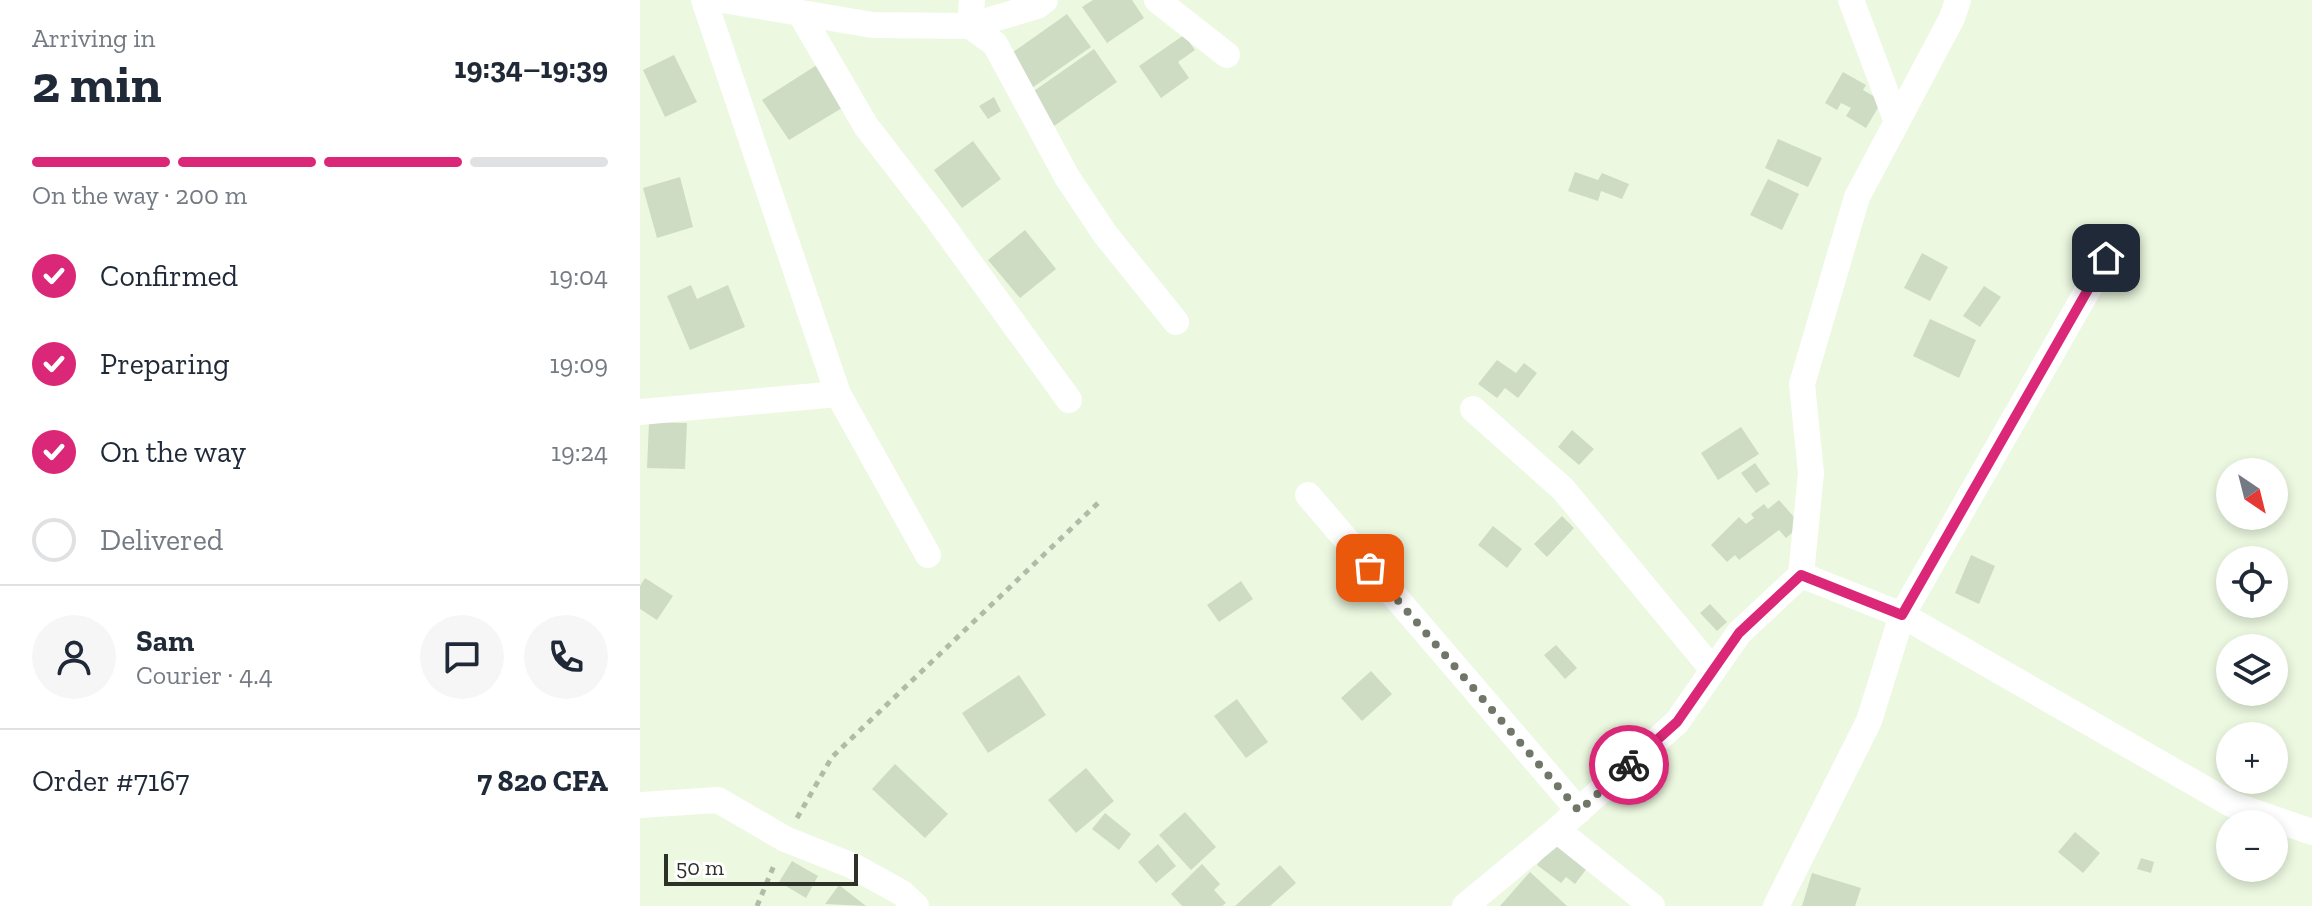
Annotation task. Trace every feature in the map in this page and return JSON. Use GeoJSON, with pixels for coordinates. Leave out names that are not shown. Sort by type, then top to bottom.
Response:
{"type":"FeatureCollection","features":[{"type":"Feature","properties":{"kind":"street"},"geometry":{"type":"LineString","coordinates":[[704,0],[838,394],[928,555]]}},
{"type":"Feature","properties":{"kind":"street"},"geometry":{"type":"LineString","coordinates":[[723,0],[873,25],[970,26],[1037,6],[1045,0]]}},
{"type":"Feature","properties":{"kind":"street"},"geometry":{"type":"LineString","coordinates":[[970,26],[972,0]]}},
{"type":"Feature","properties":{"kind":"street"},"geometry":{"type":"LineString","coordinates":[[1157,0],[1227,55]]}},
{"type":"Feature","properties":{"kind":"street"},"geometry":{"type":"LineString","coordinates":[[1851,0],[1897,122]]}},
{"type":"Feature","properties":{"kind":"street"},"geometry":{"type":"LineString","coordinates":[[1465,906],[1579,811],[1677,722],[1739,633],[1801,575],[1811,473],[1802,384],[1857,197],[1952,18],[1958,0]]}},
{"type":"Feature","properties":{"kind":"street"},"geometry":{"type":"LineString","coordinates":[[800,13],[866,126],[1069,400]]}},
{"type":"Feature","properties":{"kind":"street"},"geometry":{"type":"LineString","coordinates":[[970,26],[995,44],[1067,177],[1105,234],[1176,322]]}},
{"type":"Feature","properties":{"kind":"street"},"geometry":{"type":"LineString","coordinates":[[1776,906],[1869,721],[1902,615],[2106,258]]}},
{"type":"Feature","properties":{"kind":"street"},"geometry":{"type":"LineString","coordinates":[[640,412],[838,394]]}},
{"type":"Feature","properties":{"kind":"street"},"geometry":{"type":"LineString","coordinates":[[1473,409],[1563,489],[1713,670]]}},
{"type":"Feature","properties":{"kind":"street"},"geometry":{"type":"LineString","coordinates":[[1308,495],[1579,811]]}},
{"type":"Feature","properties":{"kind":"street"},"geometry":{"type":"LineString","coordinates":[[1801,575],[1902,615],[2231,804],[2312,832]]}},
{"type":"Feature","properties":{"kind":"street"},"geometry":{"type":"LineString","coordinates":[[640,805],[718,800],[785,839],[853,866],[902,893],[916,906]]}},
{"type":"Feature","properties":{"kind":"street"},"geometry":{"type":"LineString","coordinates":[[1557,830],[1652,906]]}},
{"type":"Feature","properties":{"kind":"path"},"geometry":{"type":"LineString","coordinates":[[757,906],[785,839],[832,757],[1098,503]]}},
{"type":"Feature","properties":{"kind":"building"},"geometry":{"type":"Polygon","coordinates":[[[1093,0],[1132,0],[1144,18],[1107,43],[1082,7],[1093,0]]]}},
{"type":"Feature","properties":{"kind":"building"},"geometry":{"type":"Polygon","coordinates":[[[1067,14],[1091,47],[1029,90],[1006,57],[1067,14]]]}},
{"type":"Feature","properties":{"kind":"building"},"geometry":{"type":"Polygon","coordinates":[[[1184,35],[1195,50],[1178,62],[1189,78],[1161,98],[1139,66],[1184,35]]]}},
{"type":"Feature","properties":{"kind":"building"},"geometry":{"type":"Polygon","coordinates":[[[1094,49],[1117,82],[1054,126],[1031,93],[1094,49]]]}},
{"type":"Feature","properties":{"kind":"building"},"geometry":{"type":"Polygon","coordinates":[[[674,55],[697,102],[665,117],[643,70],[674,55]]]}},
{"type":"Feature","properties":{"kind":"building"},"geometry":{"type":"Polygon","coordinates":[[[820,63],[847,105],[789,140],[762,100],[820,63]]]}},
{"type":"Feature","properties":{"kind":"building"},"geometry":{"type":"Polygon","coordinates":[[[1843,72],[1866,85],[1863,90],[1882,101],[1866,128],[1846,116],[1851,108],[1841,103],[1837,110],[1825,103],[1843,72]]]}},
{"type":"Feature","properties":{"kind":"building"},"geometry":{"type":"Polygon","coordinates":[[[994,97],[1001,111],[988,119],[979,106],[994,97]]]}},
{"type":"Feature","properties":{"kind":"building"},"geometry":{"type":"Polygon","coordinates":[[[1778,139],[1822,158],[1808,187],[1765,168],[1778,139]]]}},
{"type":"Feature","properties":{"kind":"building"},"geometry":{"type":"Polygon","coordinates":[[[973,141],[1001,179],[962,208],[934,170],[973,141]]]}},
{"type":"Feature","properties":{"kind":"building"},"geometry":{"type":"Polygon","coordinates":[[[1575,172],[1598,180],[1602,173],[1629,184],[1622,199],[1601,191],[1598,201],[1568,191],[1575,172]]]}},
{"type":"Feature","properties":{"kind":"building"},"geometry":{"type":"Polygon","coordinates":[[[680,177],[693,227],[657,238],[643,188],[680,177]]]}},
{"type":"Feature","properties":{"kind":"building"},"geometry":{"type":"Polygon","coordinates":[[[1768,179],[1799,194],[1782,230],[1750,215],[1768,179]]]}},
{"type":"Feature","properties":{"kind":"building"},"geometry":{"type":"Polygon","coordinates":[[[1025,230],[1056,269],[1020,298],[988,260],[1025,230]]]}},
{"type":"Feature","properties":{"kind":"building"},"geometry":{"type":"Polygon","coordinates":[[[1922,253],[1948,267],[1930,301],[1904,288],[1922,253]]]}},
{"type":"Feature","properties":{"kind":"building"},"geometry":{"type":"Polygon","coordinates":[[[691,285],[697,299],[728,285],[745,327],[690,350],[667,296],[691,285]]]}},
{"type":"Feature","properties":{"kind":"building"},"geometry":{"type":"Polygon","coordinates":[[[1984,286],[2001,297],[1980,327],[1963,316],[1984,286]]]}},
{"type":"Feature","properties":{"kind":"building"},"geometry":{"type":"Polygon","coordinates":[[[1930,319],[1976,340],[1959,378],[1913,356],[1930,319]]]}},
{"type":"Feature","properties":{"kind":"building"},"geometry":{"type":"Polygon","coordinates":[[[1497,360],[1516,373],[1524,363],[1537,373],[1518,398],[1505,388],[1497,398],[1478,384],[1497,360]]]}},
{"type":"Feature","properties":{"kind":"building"},"geometry":{"type":"Polygon","coordinates":[[[649,422],[687,423],[685,469],[647,468],[649,422]]]}},
{"type":"Feature","properties":{"kind":"building"},"geometry":{"type":"Polygon","coordinates":[[[1741,427],[1759,454],[1718,480],[1701,453],[1741,427]]]}},
{"type":"Feature","properties":{"kind":"building"},"geometry":{"type":"Polygon","coordinates":[[[1572,430],[1594,449],[1579,465],[1558,447],[1572,430]]]}},
{"type":"Feature","properties":{"kind":"building"},"geometry":{"type":"Polygon","coordinates":[[[1755,463],[1770,484],[1756,493],[1741,473],[1755,463]]]}},
{"type":"Feature","properties":{"kind":"building"},"geometry":{"type":"Polygon","coordinates":[[[1779,500],[1801,525],[1786,538],[1779,530],[1739,560],[1735,555],[1727,562],[1711,545],[1739,517],[1746,524],[1754,518],[1751,514],[1764,504],[1768,509],[1779,500]]]}},
{"type":"Feature","properties":{"kind":"building"},"geometry":{"type":"Polygon","coordinates":[[[1562,516],[1574,528],[1547,557],[1534,544],[1562,516]]]}},
{"type":"Feature","properties":{"kind":"building"},"geometry":{"type":"Polygon","coordinates":[[[1493,526],[1522,549],[1507,568],[1478,545],[1493,526]]]}},
{"type":"Feature","properties":{"kind":"building"},"geometry":{"type":"Polygon","coordinates":[[[1971,555],[1995,566],[1979,604],[1955,593],[1971,555]]]}},
{"type":"Feature","properties":{"kind":"building"},"geometry":{"type":"Polygon","coordinates":[[[645,578],[673,596],[657,620],[640,609],[640,586],[645,578]]]}},
{"type":"Feature","properties":{"kind":"building"},"geometry":{"type":"Polygon","coordinates":[[[1241,581],[1253,599],[1219,622],[1207,605],[1241,581]]]}},
{"type":"Feature","properties":{"kind":"building"},"geometry":{"type":"Polygon","coordinates":[[[1710,604],[1727,622],[1717,631],[1700,613],[1710,604]]]}},
{"type":"Feature","properties":{"kind":"building"},"geometry":{"type":"Polygon","coordinates":[[[1556,645],[1577,668],[1565,679],[1544,655],[1556,645]]]}},
{"type":"Feature","properties":{"kind":"building"},"geometry":{"type":"Polygon","coordinates":[[[1371,671],[1392,694],[1362,721],[1341,698],[1371,671]]]}},
{"type":"Feature","properties":{"kind":"building"},"geometry":{"type":"Polygon","coordinates":[[[1019,675],[1046,715],[988,753],[962,713],[1019,675]]]}},
{"type":"Feature","properties":{"kind":"building"},"geometry":{"type":"Polygon","coordinates":[[[1237,699],[1268,742],[1246,758],[1214,716],[1237,699]]]}},
{"type":"Feature","properties":{"kind":"building"},"geometry":{"type":"Polygon","coordinates":[[[895,764],[948,814],[925,838],[872,789],[895,764]]]}},
{"type":"Feature","properties":{"kind":"building"},"geometry":{"type":"Polygon","coordinates":[[[1086,768],[1114,801],[1076,833],[1048,800],[1086,768]]]}},
{"type":"Feature","properties":{"kind":"building"},"geometry":{"type":"Polygon","coordinates":[[[1185,812],[1216,847],[1191,870],[1159,835],[1185,812]]]}},
{"type":"Feature","properties":{"kind":"building"},"geometry":{"type":"Polygon","coordinates":[[[1105,813],[1131,834],[1119,850],[1092,829],[1105,813]]]}},
{"type":"Feature","properties":{"kind":"building"},"geometry":{"type":"Polygon","coordinates":[[[2075,832],[2100,853],[2083,873],[2058,852],[2075,832]]]}},
{"type":"Feature","properties":{"kind":"building"},"geometry":{"type":"Polygon","coordinates":[[[1556,841],[1588,867],[1575,884],[1566,877],[1561,883],[1537,865],[1556,841]]]}},
{"type":"Feature","properties":{"kind":"building"},"geometry":{"type":"Polygon","coordinates":[[[1158,844],[1176,866],[1156,883],[1138,862],[1158,844]]]}},
{"type":"Feature","properties":{"kind":"building"},"geometry":{"type":"Polygon","coordinates":[[[2141,858],[2154,862],[2151,873],[2137,869],[2141,858]]]}},
{"type":"Feature","properties":{"kind":"building"},"geometry":{"type":"Polygon","coordinates":[[[792,861],[818,876],[806,898],[779,882],[792,861]]]}},
{"type":"Feature","properties":{"kind":"building"},"geometry":{"type":"Polygon","coordinates":[[[1202,864],[1220,884],[1214,890],[1226,903],[1222,906],[1182,906],[1171,894],[1202,864]]]}},
{"type":"Feature","properties":{"kind":"building"},"geometry":{"type":"Polygon","coordinates":[[[1280,865],[1296,883],[1270,906],[1235,906],[1280,865]]]}},
{"type":"Feature","properties":{"kind":"building"},"geometry":{"type":"Polygon","coordinates":[[[1530,872],[1567,906],[1500,906],[1530,872]]]}},
{"type":"Feature","properties":{"kind":"building"},"geometry":{"type":"Polygon","coordinates":[[[1812,873],[1861,888],[1855,906],[1802,906],[1812,873]]]}},
{"type":"Feature","properties":{"kind":"building"},"geometry":{"type":"Polygon","coordinates":[[[839,885],[866,906],[825,904],[839,885]]]}},
{"type":"Feature","properties":{"kind":"way so far"},"geometry":{"type":"LineString","coordinates":[[1370,568],[1579,811],[1629,765]]}},
{"type":"Feature","properties":{"kind":"route"},"geometry":{"type":"LineString","coordinates":[[1629,765],[1677,722],[1739,633],[1801,575],[1902,615],[2106,258]]}}]}
